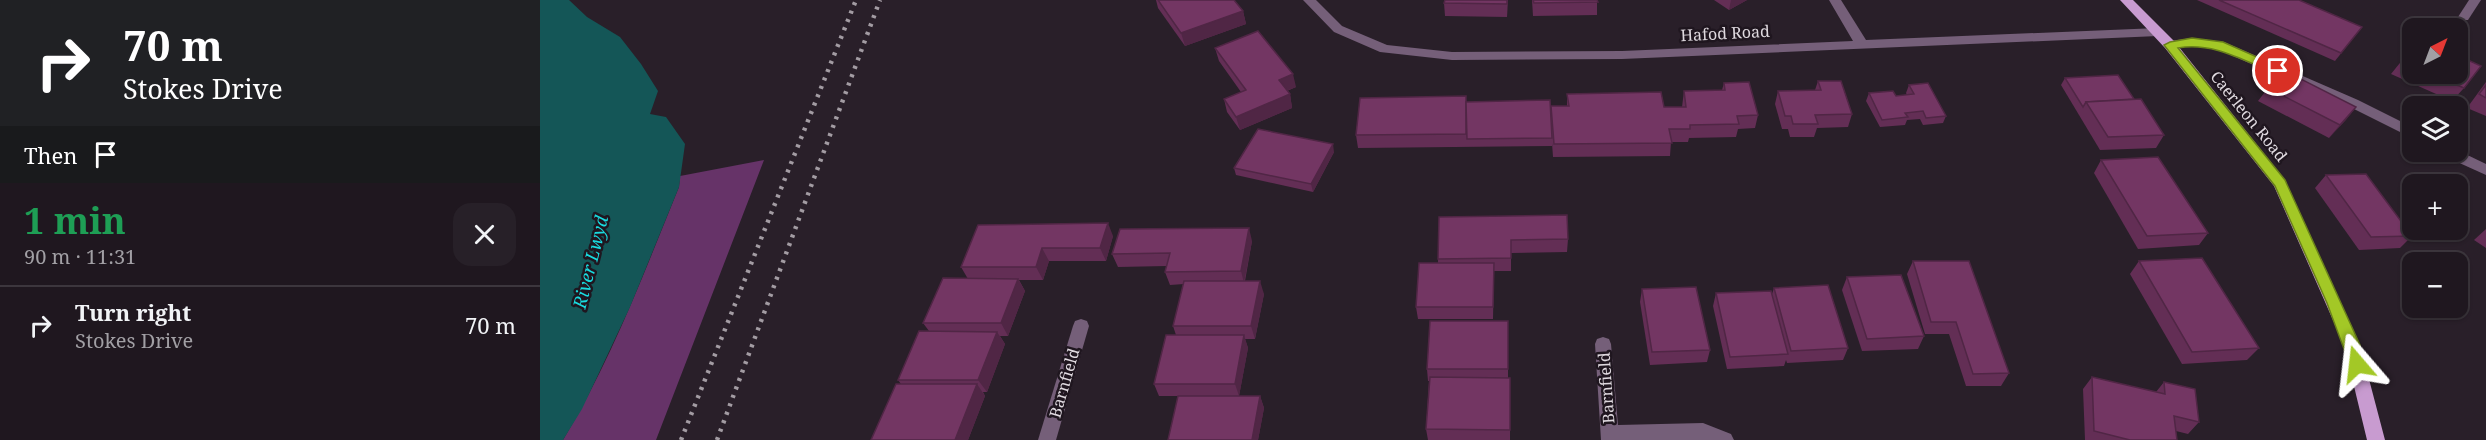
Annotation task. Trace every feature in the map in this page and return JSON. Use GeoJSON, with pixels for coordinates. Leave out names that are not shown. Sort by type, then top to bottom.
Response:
{"type":"FeatureCollection","features":[{"type":"Feature","properties":{"kind":"main road","name":"Caerleon Road"},"geometry":{"type":"LineString","coordinates":[[2126,0],[2170,45],[2280,184],[2352,345],[2376,440]]}},
{"type":"Feature","properties":{"kind":"street","name":"Hafod Road"},"geometry":{"type":"LineString","coordinates":[[1309,0],[1338,29],[1385,49],[1452,56],[1622,55],[2158,32]]}},
{"type":"Feature","properties":{"kind":"street"},"geometry":{"type":"LineString","coordinates":[[1835,0],[1861,43]]}},
{"type":"Feature","properties":{"kind":"street"},"geometry":{"type":"LineString","coordinates":[[2464,17],[2475,0]]}},
{"type":"Feature","properties":{"kind":"street"},"geometry":{"type":"LineString","coordinates":[[2170,45],[2192,42],[2219,45],[2353,103],[2402,128]]}},
{"type":"Feature","properties":{"kind":"street"},"geometry":{"type":"LineString","coordinates":[[2468,161],[2486,170]]}},
{"type":"Feature","properties":{"kind":"street","name":"Barnfield"},"geometry":{"type":"LineString","coordinates":[[1047,440],[1081,326]]}},
{"type":"Feature","properties":{"kind":"street","name":"Barnfield"},"geometry":{"type":"LineString","coordinates":[[1603,344],[1610,436],[1703,431],[1725,440]]}},
{"type":"Feature","properties":{"kind":"shaded area"},"geometry":{"type":"Polygon","coordinates":[[[764,160],[656,440],[563,440],[612,348],[679,187],[680,176],[764,160]]]}},
{"type":"Feature","properties":{"kind":"water","name":"River Lwyd"},"geometry":{"type":"Polygon","coordinates":[[[540,0],[569,0],[587,17],[620,37],[658,91],[650,114],[666,117],[685,144],[679,187],[630,307],[582,409],[563,440],[540,440],[540,0]]]}},
{"type":"Feature","properties":{"kind":"building"},"geometry":{"type":"Polygon","coordinates":[[[1158,0],[1234,0],[1243,11],[1181,33],[1158,0]]]}},
{"type":"Feature","properties":{"kind":"building"},"geometry":{"type":"Polygon","coordinates":[[[1445,0],[1507,0],[1507,4],[1444,3],[1445,0]]]}},
{"type":"Feature","properties":{"kind":"building"},"geometry":{"type":"Polygon","coordinates":[[[1533,0],[1597,0],[1598,2],[1534,3],[1533,0]]]}},
{"type":"Feature","properties":{"kind":"building"},"geometry":{"type":"Polygon","coordinates":[[[2219,0],[2299,0],[2362,27],[2341,53],[2219,0]]]}},
{"type":"Feature","properties":{"kind":"building"},"geometry":{"type":"Polygon","coordinates":[[[1258,31],[1293,74],[1279,80],[1290,94],[1236,117],[1224,99],[1246,90],[1215,48],[1258,31]]]}},
{"type":"Feature","properties":{"kind":"building"},"geometry":{"type":"Polygon","coordinates":[[[2468,60],[2481,66],[2468,83],[2468,60]]]}},
{"type":"Feature","properties":{"kind":"building"},"geometry":{"type":"Polygon","coordinates":[[[2285,71],[2356,107],[2340,125],[2268,88],[2285,71]]]}},
{"type":"Feature","properties":{"kind":"building"},"geometry":{"type":"Polygon","coordinates":[[[2118,75],[2134,99],[2086,102],[2083,107],[2065,78],[2118,75]]]}},
{"type":"Feature","properties":{"kind":"building"},"geometry":{"type":"Polygon","coordinates":[[[1818,81],[1841,81],[1852,114],[1815,115],[1818,124],[1793,124],[1791,116],[1785,116],[1778,91],[1821,90],[1818,81]]]}},
{"type":"Feature","properties":{"kind":"building"},"geometry":{"type":"Polygon","coordinates":[[[1749,82],[1758,115],[1737,116],[1739,124],[1690,125],[1690,129],[1669,129],[1672,143],[1554,144],[1551,106],[1569,106],[1567,94],[1661,92],[1664,107],[1686,107],[1684,91],[1725,90],[1724,83],[1749,82]]]}},
{"type":"Feature","properties":{"kind":"building"},"geometry":{"type":"Polygon","coordinates":[[[1928,83],[1946,116],[1926,118],[1923,111],[1905,113],[1908,117],[1882,120],[1869,93],[1893,91],[1896,96],[1914,94],[1909,85],[1928,83]]]}},
{"type":"Feature","properties":{"kind":"building"},"geometry":{"type":"Polygon","coordinates":[[[2455,84],[2467,84],[2464,88],[2455,84]]]}},
{"type":"Feature","properties":{"kind":"building"},"geometry":{"type":"Polygon","coordinates":[[[2486,85],[2486,98],[2479,94],[2486,85]]]}},
{"type":"Feature","properties":{"kind":"building"},"geometry":{"type":"Polygon","coordinates":[[[1466,96],[1466,134],[1356,135],[1360,98],[1466,96]]]}},
{"type":"Feature","properties":{"kind":"building"},"geometry":{"type":"Polygon","coordinates":[[[2141,99],[2164,135],[2108,137],[2086,102],[2141,99]]]}},
{"type":"Feature","properties":{"kind":"building"},"geometry":{"type":"Polygon","coordinates":[[[1550,100],[1552,138],[1467,139],[1466,102],[1550,100]]]}},
{"type":"Feature","properties":{"kind":"building"},"geometry":{"type":"Polygon","coordinates":[[[1258,129],[1333,144],[1311,184],[1234,168],[1258,129]]]}},
{"type":"Feature","properties":{"kind":"building"},"geometry":{"type":"Polygon","coordinates":[[[2158,157],[2208,233],[2147,236],[2101,160],[2158,157]]]}},
{"type":"Feature","properties":{"kind":"building"},"geometry":{"type":"Polygon","coordinates":[[[2366,174],[2402,223],[2402,236],[2371,237],[2326,175],[2366,174]]]}},
{"type":"Feature","properties":{"kind":"building"},"geometry":{"type":"Polygon","coordinates":[[[1567,215],[1568,239],[1511,240],[1511,258],[1438,259],[1439,217],[1567,215]]]}},
{"type":"Feature","properties":{"kind":"building"},"geometry":{"type":"Polygon","coordinates":[[[1108,223],[1100,248],[1042,248],[1036,267],[961,267],[978,225],[1108,223]]]}},
{"type":"Feature","properties":{"kind":"building"},"geometry":{"type":"Polygon","coordinates":[[[1249,228],[1241,271],[1165,272],[1170,253],[1112,254],[1120,229],[1249,228]]]}},
{"type":"Feature","properties":{"kind":"building"},"geometry":{"type":"Polygon","coordinates":[[[2202,258],[2259,348],[2192,352],[2139,261],[2202,258]]]}},
{"type":"Feature","properties":{"kind":"building"},"geometry":{"type":"Polygon","coordinates":[[[1913,261],[1969,261],[2009,373],[1973,374],[1956,322],[1931,322],[1913,261]]]}},
{"type":"Feature","properties":{"kind":"building"},"geometry":{"type":"Polygon","coordinates":[[[1419,263],[1494,263],[1493,307],[1416,307],[1419,263]]]}},
{"type":"Feature","properties":{"kind":"building"},"geometry":{"type":"Polygon","coordinates":[[[1901,275],[1924,336],[1867,339],[1847,277],[1901,275]]]}},
{"type":"Feature","properties":{"kind":"building"},"geometry":{"type":"Polygon","coordinates":[[[943,278],[1018,279],[1001,323],[923,323],[943,278]]]}},
{"type":"Feature","properties":{"kind":"building"},"geometry":{"type":"Polygon","coordinates":[[[1184,281],[1260,281],[1251,326],[1173,326],[1184,281]]]}},
{"type":"Feature","properties":{"kind":"building"},"geometry":{"type":"Polygon","coordinates":[[[1828,285],[1848,348],[1791,351],[1774,288],[1828,285]]]}},
{"type":"Feature","properties":{"kind":"building"},"geometry":{"type":"Polygon","coordinates":[[[1696,287],[1710,350],[1652,352],[1642,289],[1696,287]]]}},
{"type":"Feature","properties":{"kind":"building"},"geometry":{"type":"Polygon","coordinates":[[[1771,291],[1788,354],[1730,357],[1716,293],[1771,291]]]}},
{"type":"Feature","properties":{"kind":"building"},"geometry":{"type":"Polygon","coordinates":[[[1430,321],[1508,321],[1508,369],[1427,369],[1430,321]]]}},
{"type":"Feature","properties":{"kind":"building"},"geometry":{"type":"Polygon","coordinates":[[[919,331],[997,332],[978,380],[898,380],[919,331]]]}},
{"type":"Feature","properties":{"kind":"building"},"geometry":{"type":"Polygon","coordinates":[[[1166,335],[1244,335],[1235,384],[1154,384],[1166,335]]]}},
{"type":"Feature","properties":{"kind":"building"},"geometry":{"type":"Polygon","coordinates":[[[1430,377],[1510,378],[1510,430],[1426,429],[1430,377]]]}},
{"type":"Feature","properties":{"kind":"building"},"geometry":{"type":"Polygon","coordinates":[[[2092,377],[2165,394],[2164,382],[2195,389],[2199,422],[2174,416],[2177,440],[2130,440],[2094,431],[2092,377]]]}},
{"type":"Feature","properties":{"kind":"building"},"geometry":{"type":"Polygon","coordinates":[[[896,384],[977,384],[955,440],[871,440],[896,384]]]}},
{"type":"Feature","properties":{"kind":"building"},"geometry":{"type":"Polygon","coordinates":[[[1178,396],[1260,396],[1252,440],[1168,440],[1178,396]]]}},
{"type":"Feature","properties":{"kind":"railway"},"geometry":{"type":"LineString","coordinates":[[681,440],[856,0]]}},
{"type":"Feature","properties":{"kind":"railway"},"geometry":{"type":"LineString","coordinates":[[717,440],[880,0]]}},
{"type":"Feature","properties":{"kind":"route"},"geometry":{"type":"LineString","coordinates":[[2278,71],[2219,45],[2192,42],[2170,45],[2280,184],[2317,261],[2352,345],[2357,364]]}}]}
